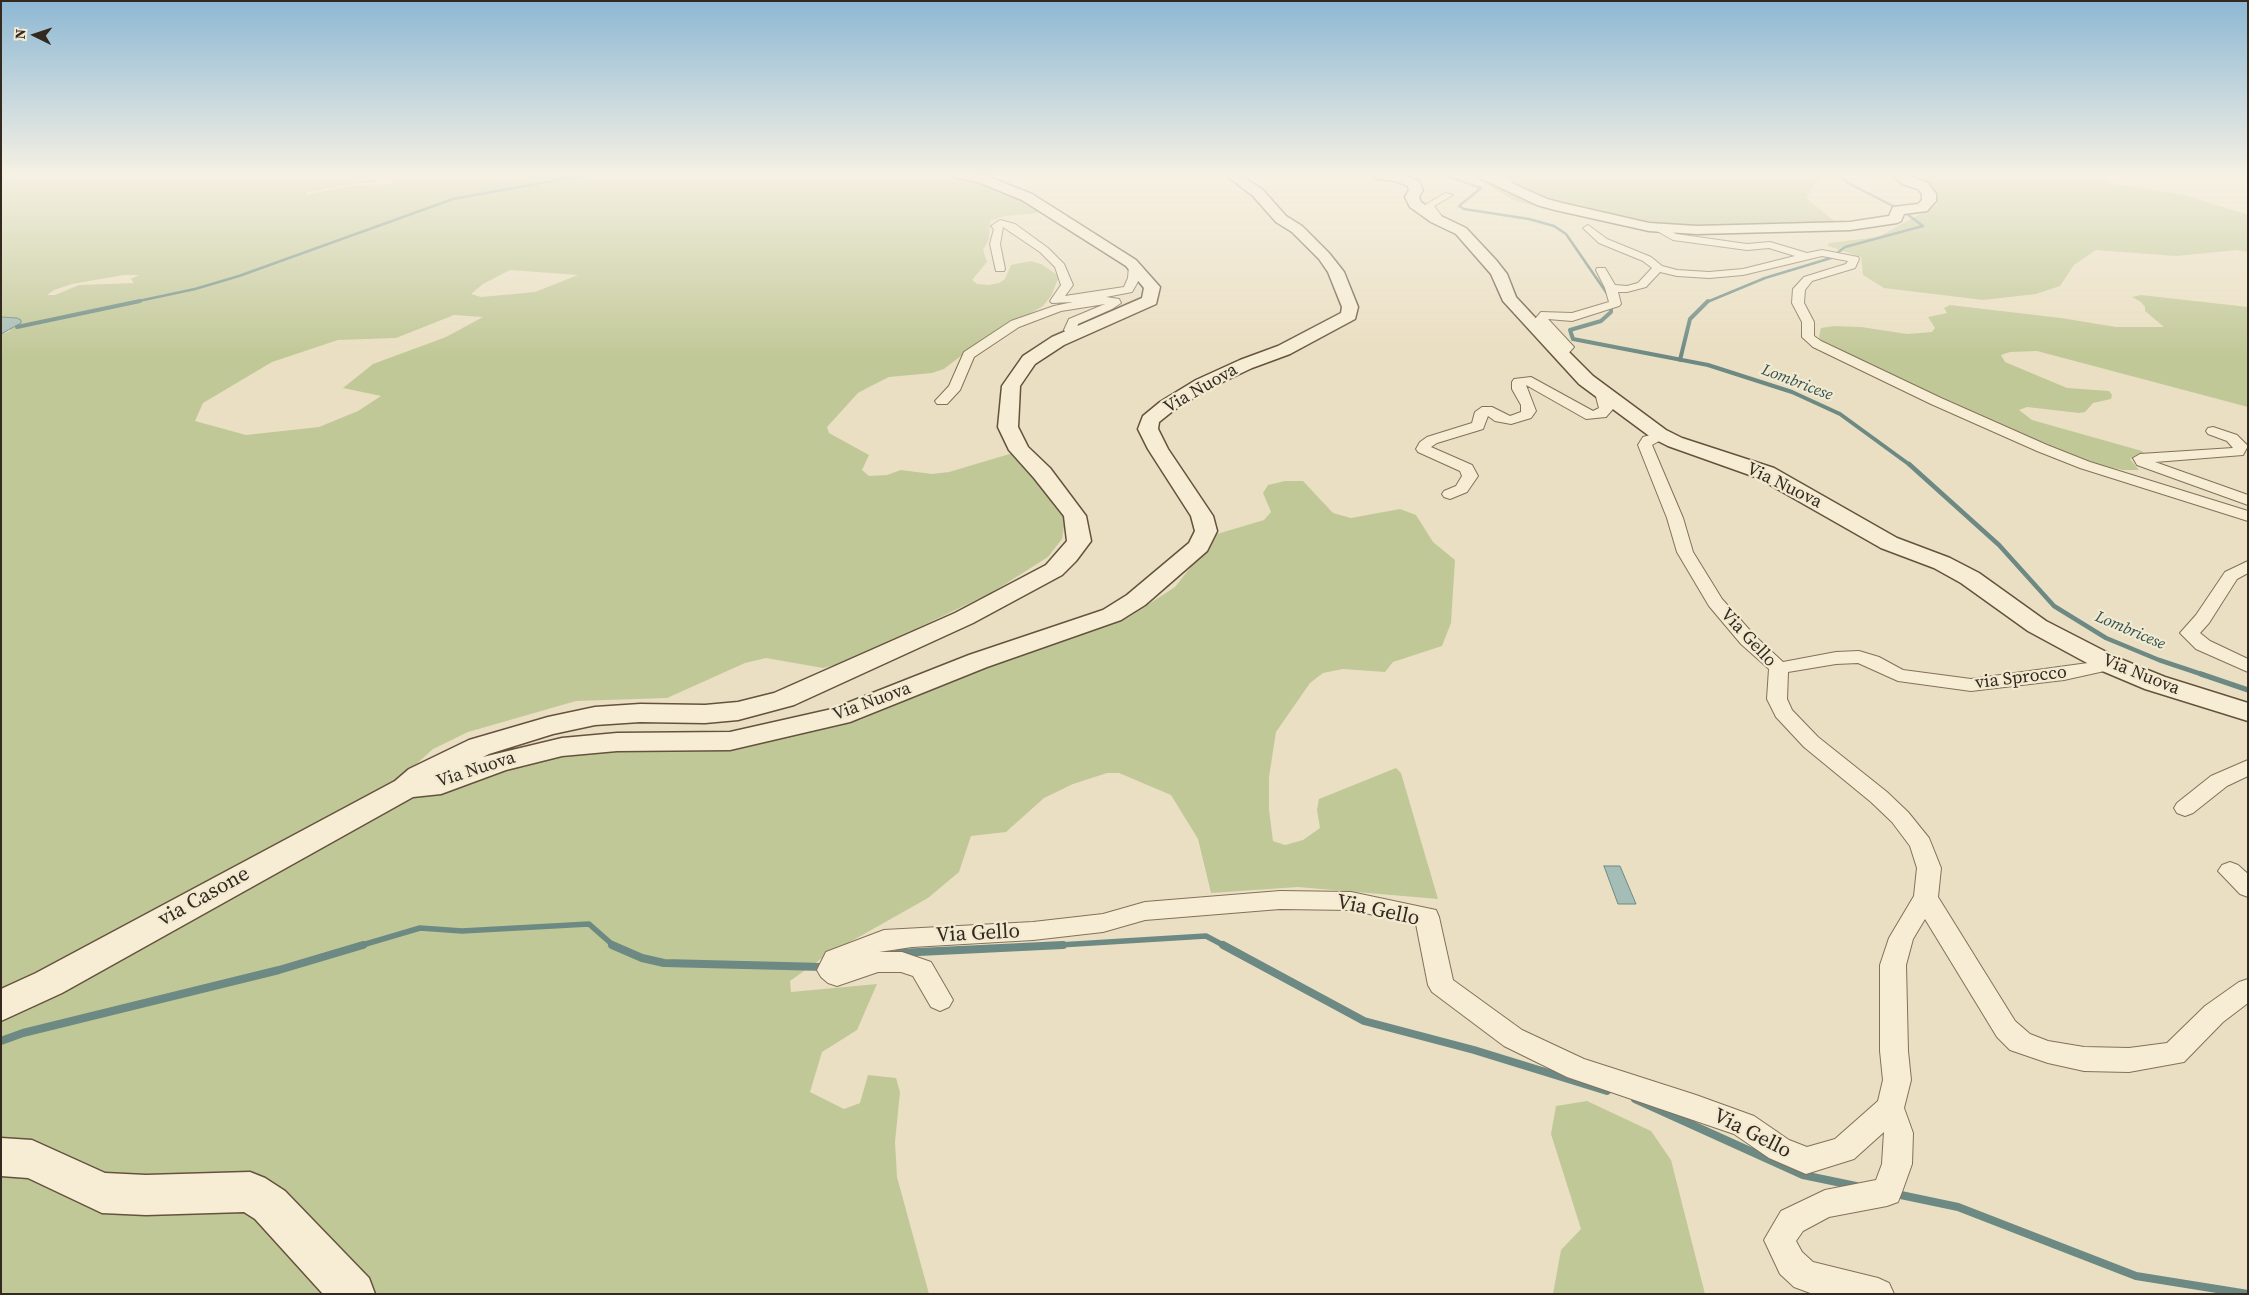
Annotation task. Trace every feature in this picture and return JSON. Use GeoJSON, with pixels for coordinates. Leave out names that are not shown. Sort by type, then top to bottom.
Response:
{"type":"FeatureCollection","features":[{"type":"Feature","properties":{"kind":"street"},"geometry":{"type":"LineString","coordinates":[[997,235],[995,244],[1000,269]]}},
{"type":"Feature","properties":{"kind":"street"},"geometry":{"type":"LineString","coordinates":[[1021,235],[1044,250],[1060,266],[1067,285],[1056,301],[1128,290],[1134,278],[1134,266]]}},
{"type":"Feature","properties":{"kind":"street","name":"Via Nuova"},"geometry":{"type":"LineString","coordinates":[[406,788],[420,776],[478,747],[548,726],[604,716],[640,713],[705,714],[738,711],[784,699],[821,684],[964,618],[1054,570],[1068,556],[1079,540],[1075,516],[1042,473],[1019,450],[1008,427],[1011,386],[1029,360],[1058,340],[1150,301],[1152,287],[1134,266],[1087,235]]}},
{"type":"Feature","properties":{"kind":"street","name":"Via Nuova"},"geometry":{"type":"LineString","coordinates":[[406,788],[441,784],[498,762],[562,747],[617,742],[730,741],[840,716],[978,661],[1112,615],[1136,600],[1199,546],[1206,531],[1202,516],[1158,448],[1148,428],[1150,420],[1203,384],[1246,364],[1284,350],[1349,316],[1350,307],[1336,272],[1324,256],[1303,235]]}},
{"type":"Feature","properties":{"kind":"street","name":"Via Nuova"},"geometry":{"type":"LineString","coordinates":[[1466,235],[1499,274],[1509,298],[1536,329],[1562,353],[1586,380],[1668,439],[1766,473],[1889,542],[1942,563],[1970,578],[2037,626],[2089,653],[2155,683],[2248,712]]}},
{"type":"Feature","properties":{"kind":"street"},"geometry":{"type":"LineString","coordinates":[[1597,235],[1603,241],[1647,259],[1658,268],[1677,273],[1731,274],[1809,257],[1815,254],[1831,254],[1854,258],[1851,266],[1808,279],[1799,289],[1798,303],[1808,322],[1808,337],[1817,344],[1936,402],[2042,448],[2086,465],[2248,516]]}},
{"type":"Feature","properties":{"kind":"street"},"geometry":{"type":"LineString","coordinates":[[1671,235],[1726,245],[1765,255],[1794,252],[1809,257]]}},
{"type":"Feature","properties":{"kind":"street"},"geometry":{"type":"LineString","coordinates":[[1635,299],[1622,296],[1620,292],[1642,285],[1652,278],[1658,268]]}},
{"type":"Feature","properties":{"kind":"street"},"geometry":{"type":"LineString","coordinates":[[1562,353],[1568,347],[1541,319],[1545,315],[1572,317],[1587,313],[1596,308],[1617,309],[1611,288],[1600,270]]}},
{"type":"Feature","properties":{"kind":"street"},"geometry":{"type":"LineString","coordinates":[[1611,288],[1627,289]]}},
{"type":"Feature","properties":{"kind":"street"},"geometry":{"type":"LineString","coordinates":[[942,401],[955,387],[968,355],[1015,324],[1058,308],[1104,300],[1115,301],[1115,303],[1108,307],[1073,322],[1070,330],[1076,333]]}},
{"type":"Feature","properties":{"kind":"street"},"geometry":{"type":"LineString","coordinates":[[1450,494],[1464,486],[1470,476],[1467,468],[1429,452],[1424,449],[1424,445],[1432,440],[1478,426],[1482,412],[1486,410],[1500,418],[1512,420],[1526,415],[1529,411],[1528,405],[1519,389],[1519,382],[1531,381],[1547,393],[1585,415],[1591,416],[1601,414],[1606,409],[1602,393]]}},
{"type":"Feature","properties":{"kind":"street"},"geometry":{"type":"LineString","coordinates":[[2213,431],[2232,438],[2241,447],[2238,452],[2140,458],[2142,462],[2248,500]]}},
{"type":"Feature","properties":{"kind":"street","name":"Via Gello"},"geometry":{"type":"LineString","coordinates":[[940,1000],[922,969],[902,962],[878,962],[837,976],[832,965],[884,940],[1033,931],[1103,923],[1145,911],[1280,900],[1351,901],[1427,917],[1441,985],[1513,1038],[1577,1070],[1696,1107],[1744,1126],[1778,1149],[1806,1161],[1844,1150],[1890,1108],[1897,1080],[1894,1050],[1893,966],[1901,938],[1926,897],[1928,868],[1921,844],[1886,804],[1811,742],[1783,713],[1777,699],[1778,668],[1748,640],[1715,602],[1685,552],[1660,480],[1668,470],[1662,458],[1663,449],[1668,439]]}},
{"type":"Feature","properties":{"kind":"street"},"geometry":{"type":"LineString","coordinates":[[2248,566],[2230,576],[2203,619],[2189,633],[2203,646],[2248,666]]}},
{"type":"Feature","properties":{"kind":"street","name":"via Sprocco"},"geometry":{"type":"LineString","coordinates":[[1778,668],[1836,658],[1859,657],[1872,660],[1898,675],[1971,685],[2064,674],[2102,666],[2089,653]]}},
{"type":"Feature","properties":{"kind":"street"},"geometry":{"type":"LineString","coordinates":[[2184,808],[2219,781],[2248,767]]}},
{"type":"Feature","properties":{"kind":"street","name":"via Casone"},"geometry":{"type":"LineString","coordinates":[[1,1006],[50,982],[406,788]]}},
{"type":"Feature","properties":{"kind":"street"},"geometry":{"type":"LineString","coordinates":[[2230,871],[2248,888]]}},
{"type":"Feature","properties":{"kind":"street"},"geometry":{"type":"LineString","coordinates":[[1926,897],[1934,914],[2006,1029],[2020,1042],[2048,1052],[2084,1059],[2129,1060],[2174,1054],[2214,1014],[2248,989]]}},
{"type":"Feature","properties":{"kind":"street"},"geometry":{"type":"LineString","coordinates":[[1878,1294],[1805,1276],[1791,1263],[1779,1240],[1792,1221],[1825,1204],[1889,1186],[1897,1164],[1899,1133],[1890,1108]]}},
{"type":"Feature","properties":{"kind":"street"},"geometry":{"type":"LineString","coordinates":[[1,1157],[32,1159],[102,1193],[146,1195],[250,1192],[270,1205],[353,1294]]}},
{"type":"Feature","properties":{"kind":"green space"},"geometry":{"type":"Polygon","coordinates":[[[1,235],[989,235],[983,250],[987,262],[972,280],[977,284],[989,285],[999,283],[1005,279],[1011,265],[1031,261],[1041,264],[1056,274],[1058,279],[1051,296],[1043,306],[975,345],[944,369],[932,373],[889,377],[858,393],[827,427],[829,433],[869,455],[862,470],[869,476],[887,475],[901,470],[932,474],[949,472],[1013,453],[1054,496],[1065,521],[1062,539],[1048,557],[991,593],[844,663],[823,668],[766,658],[745,663],[667,698],[576,701],[468,732],[433,749],[393,785],[579,753],[626,747],[721,749],[860,720],[967,674],[1129,617],[1175,587],[1217,534],[1264,520],[1271,512],[1263,493],[1268,485],[1285,481],[1303,481],[1333,513],[1351,518],[1400,509],[1416,515],[1433,542],[1455,560],[1451,623],[1442,646],[1393,662],[1385,672],[1343,669],[1323,673],[1310,683],[1276,732],[1269,777],[1269,810],[1273,841],[1285,845],[1303,840],[1320,828],[1317,810],[1319,799],[1396,768],[1401,773],[1438,899],[1298,887],[1211,893],[1198,839],[1171,795],[1119,773],[1107,773],[1073,784],[1044,798],[1006,832],[971,836],[959,872],[928,898],[825,956],[790,981],[791,992],[877,984],[857,1030],[822,1052],[810,1092],[844,1109],[860,1103],[868,1075],[896,1078],[900,1092],[895,1142],[897,1177],[929,1294],[1,1294],[1,334],[10,331],[10,317],[1,317],[1,235]],[[510,270],[483,284],[471,294],[481,297],[535,292],[578,275],[510,270]],[[124,275],[72,284],[54,290],[47,295],[55,295],[79,285],[134,283],[131,279],[139,275],[124,275]],[[454,315],[396,338],[338,340],[272,362],[203,403],[195,421],[246,435],[319,427],[358,411],[381,396],[343,388],[373,364],[446,337],[483,317],[454,315]]]}},
{"type":"Feature","properties":{"kind":"green space"},"geometry":{"type":"Polygon","coordinates":[[[1881,235],[2248,235],[2248,252],[2237,250],[2176,256],[2096,250],[2074,265],[2060,286],[2036,294],[1983,300],[1884,288],[1863,275],[1861,257],[1828,246],[1829,243],[1881,235]]]}},
{"type":"Feature","properties":{"kind":"green space"},"geometry":{"type":"Polygon","coordinates":[[[2141,295],[2248,307],[2248,407],[2037,351],[2010,352],[2001,355],[2005,362],[2067,388],[2109,391],[2112,395],[2111,399],[2093,403],[2085,412],[2079,413],[2027,407],[2019,410],[2032,420],[2142,451],[2146,455],[2130,459],[2139,470],[2123,470],[2103,466],[2051,446],[1822,343],[1819,337],[1821,328],[1834,326],[1861,327],[1907,334],[1932,332],[1935,328],[1928,317],[1947,313],[1944,308],[1950,305],[2061,318],[2116,327],[2164,327],[2145,311],[2145,307],[2141,302],[2132,297],[2141,295]]]}},
{"type":"Feature","properties":{"kind":"green space"},"geometry":{"type":"Polygon","coordinates":[[[1587,1101],[1651,1131],[1671,1160],[1705,1294],[1553,1294],[1561,1250],[1581,1229],[1551,1134],[1556,1106],[1587,1101]]]}},
{"type":"Feature","properties":{"kind":"water"},"geometry":{"type":"Polygon","coordinates":[[[1,317],[17,318],[21,320],[21,323],[1,334],[1,317]]]}},
{"type":"Feature","properties":{"kind":"water"},"geometry":{"type":"Polygon","coordinates":[[[1604,866],[1620,866],[1636,904],[1618,904],[1604,866]]]}},
{"type":"Feature","properties":{"kind":"waterway"},"geometry":{"type":"LineString","coordinates":[[134,302],[195,289],[239,276],[352,235]]}},
{"type":"Feature","properties":{"kind":"waterway","name":"Lombricese"},"geometry":{"type":"LineString","coordinates":[[1567,235],[1608,295]]}},
{"type":"Feature","properties":{"kind":"waterway"},"geometry":{"type":"LineString","coordinates":[[1707,302],[1765,278],[1831,258],[1845,247],[1888,235]]}},
{"type":"Feature","properties":{"kind":"waterway"},"geometry":{"type":"LineString","coordinates":[[17,327],[140,301]]}},
{"type":"Feature","properties":{"kind":"waterway"},"geometry":{"type":"LineString","coordinates":[[1680,360],[1690,319],[1707,302]]}},
{"type":"Feature","properties":{"kind":"waterway","name":"Lombricese"},"geometry":{"type":"LineString","coordinates":[[1611,303],[1611,312],[1601,321],[1570,330],[1573,339],[1680,360]]}},
{"type":"Feature","properties":{"kind":"waterway","name":"Lombricese"},"geometry":{"type":"LineString","coordinates":[[1680,360],[1708,365],[1792,392],[1840,414],[1910,465]]}},
{"type":"Feature","properties":{"kind":"waterway","name":"Lombricese"},"geometry":{"type":"LineString","coordinates":[[1909,464],[1999,545],[2054,606],[2106,638],[2159,660],[2201,674]]}},
{"type":"Feature","properties":{"kind":"waterway","name":"Lombricese"},"geometry":{"type":"LineString","coordinates":[[2201,674],[2248,690]]}},
{"type":"Feature","properties":{"kind":"waterway"},"geometry":{"type":"LineString","coordinates":[[359,946],[420,928],[462,931],[589,924],[614,946]]}},
{"type":"Feature","properties":{"kind":"waterway"},"geometry":{"type":"LineString","coordinates":[[1045,946],[1206,936],[1225,946]]}},
{"type":"Feature","properties":{"kind":"waterway"},"geometry":{"type":"LineString","coordinates":[[1,1041],[23,1033],[279,970],[363,945]]}},
{"type":"Feature","properties":{"kind":"waterway"},"geometry":{"type":"LineString","coordinates":[[1045,946],[1063,945]]}},
{"type":"Feature","properties":{"kind":"waterway"},"geometry":{"type":"LineString","coordinates":[[1223,945],[1364,1021],[1474,1050],[1607,1091]]}},
{"type":"Feature","properties":{"kind":"waterway"},"geometry":{"type":"LineString","coordinates":[[614,946],[642,958],[664,963],[824,967]]}},
{"type":"Feature","properties":{"kind":"waterway"},"geometry":{"type":"LineString","coordinates":[[898,953],[1045,946]]}},
{"type":"Feature","properties":{"kind":"waterway"},"geometry":{"type":"LineString","coordinates":[[1635,1099],[1803,1175],[1856,1186]]}},
{"type":"Feature","properties":{"kind":"waterway"},"geometry":{"type":"LineString","coordinates":[[1896,1194],[1958,1207],[2136,1276],[2248,1294]]}}]}
